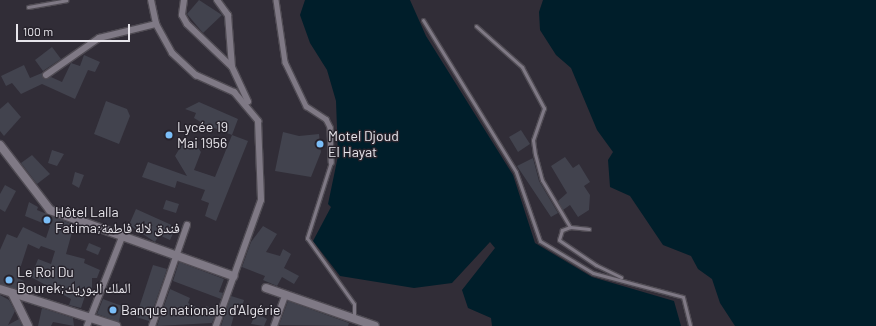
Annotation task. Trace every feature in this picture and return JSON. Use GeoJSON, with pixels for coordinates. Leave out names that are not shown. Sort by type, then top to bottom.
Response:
{"type":"FeatureCollection","features":[{"type":"Feature","properties":{"kind":"street"},"geometry":{"type":"LineString","coordinates":[[151,0],[156,24],[167,46],[179,60],[196,75],[234,92],[250,107]]}},
{"type":"Feature","properties":{"kind":"street"},"geometry":{"type":"LineString","coordinates":[[184,0],[182,15],[187,24],[232,67]]}},
{"type":"Feature","properties":{"kind":"street"},"geometry":{"type":"LineString","coordinates":[[216,326],[261,200],[260,133],[232,67],[228,15],[217,0]]}},
{"type":"Feature","properties":{"kind":"street"},"geometry":{"type":"LineString","coordinates":[[276,0],[285,62],[306,106],[326,119],[330,127],[331,162]]}},
{"type":"Feature","properties":{"kind":"street"},"geometry":{"type":"LineString","coordinates":[[46,75],[99,38],[156,24]]}},
{"type":"Feature","properties":{"kind":"street"},"geometry":{"type":"LineString","coordinates":[[0,145],[50,210],[233,276]]}},
{"type":"Feature","properties":{"kind":"street"},"geometry":{"type":"LineString","coordinates":[[152,326],[187,225]]}},
{"type":"Feature","properties":{"kind":"street"},"geometry":{"type":"LineString","coordinates":[[87,326],[122,237]]}},
{"type":"Feature","properties":{"kind":"street"},"geometry":{"type":"LineString","coordinates":[[266,288],[359,322],[375,326]]}},
{"type":"Feature","properties":{"kind":"street"},"geometry":{"type":"LineString","coordinates":[[0,289],[116,326]]}},
{"type":"Feature","properties":{"kind":"street"},"geometry":{"type":"LineString","coordinates":[[12,293],[28,326]]}},
{"type":"Feature","properties":{"kind":"street"},"geometry":{"type":"LineString","coordinates":[[274,326],[285,294]]}},
{"type":"Feature","properties":{"kind":"lane"},"geometry":{"type":"LineString","coordinates":[[28,7],[66,0]]}},
{"type":"Feature","properties":{"kind":"lane"},"geometry":{"type":"LineString","coordinates":[[423,20],[516,172],[540,241],[593,273],[626,279],[683,297],[690,326]]}},
{"type":"Feature","properties":{"kind":"lane"},"geometry":{"type":"LineString","coordinates":[[476,26],[522,66],[544,108],[533,140],[535,154],[542,180],[570,227]]}},
{"type":"Feature","properties":{"kind":"lane"},"geometry":{"type":"LineString","coordinates":[[331,162],[308,238],[354,304],[359,322]]}},
{"type":"Feature","properties":{"kind":"lane"},"geometry":{"type":"LineString","coordinates":[[589,229],[570,227],[559,235],[562,245],[626,279]]}},
{"type":"Feature","properties":{"kind":"water"},"geometry":{"type":"Polygon","coordinates":[[[305,0],[410,0],[426,36],[513,175],[535,243],[592,277],[674,301],[681,326],[492,326],[491,318],[468,308],[462,290],[495,248],[490,242],[452,283],[414,288],[340,276],[313,241],[331,207],[328,204],[338,156],[336,101],[327,70],[310,43],[300,15],[305,0]]]}},
{"type":"Feature","properties":{"kind":"water"},"geometry":{"type":"Polygon","coordinates":[[[543,0],[876,0],[876,326],[735,326],[720,303],[712,279],[698,269],[691,256],[663,245],[630,196],[610,187],[608,160],[613,152],[597,130],[571,68],[556,55],[540,30],[539,12],[543,0]]]}},
{"type":"Feature","properties":{"kind":"building"},"geometry":{"type":"Polygon","coordinates":[[[199,0],[222,15],[203,33],[187,14],[199,0]]]}},
{"type":"Feature","properties":{"kind":"building"},"geometry":{"type":"Polygon","coordinates":[[[52,47],[61,59],[43,71],[35,60],[52,47]]]}},
{"type":"Feature","properties":{"kind":"building"},"geometry":{"type":"Polygon","coordinates":[[[84,55],[100,62],[95,72],[88,70],[75,99],[42,84],[21,94],[12,83],[6,86],[1,76],[24,65],[30,78],[42,73],[44,79],[51,77],[62,82],[71,63],[80,66],[84,55]]]}},
{"type":"Feature","properties":{"kind":"building"},"geometry":{"type":"Polygon","coordinates":[[[106,101],[127,109],[130,116],[119,144],[94,134],[106,101]]]}},
{"type":"Feature","properties":{"kind":"building"},"geometry":{"type":"Polygon","coordinates":[[[8,102],[21,117],[4,136],[0,131],[0,109],[8,102]]]}},
{"type":"Feature","properties":{"kind":"building"},"geometry":{"type":"Polygon","coordinates":[[[199,102],[238,119],[232,135],[204,124],[194,118],[196,113],[185,109],[199,102]]]}},
{"type":"Feature","properties":{"kind":"building"},"geometry":{"type":"Polygon","coordinates":[[[521,130],[530,144],[518,152],[509,137],[521,130]]]}},
{"type":"Feature","properties":{"kind":"building"},"geometry":{"type":"Polygon","coordinates":[[[283,132],[299,136],[319,134],[321,152],[311,177],[275,171],[283,132]]]}},
{"type":"Feature","properties":{"kind":"building"},"geometry":{"type":"Polygon","coordinates":[[[232,135],[248,141],[216,221],[205,216],[209,203],[201,200],[205,190],[177,181],[175,188],[142,177],[148,162],[187,176],[175,156],[181,146],[188,143],[196,145],[201,152],[194,170],[215,177],[232,135]]]}},
{"type":"Feature","properties":{"kind":"building"},"geometry":{"type":"Polygon","coordinates":[[[52,150],[64,154],[57,166],[48,163],[52,150]]]}},
{"type":"Feature","properties":{"kind":"building"},"geometry":{"type":"Polygon","coordinates":[[[32,155],[50,174],[37,184],[21,163],[32,155]]]}},
{"type":"Feature","properties":{"kind":"building"},"geometry":{"type":"Polygon","coordinates":[[[565,157],[573,168],[579,164],[590,182],[584,186],[590,195],[589,210],[578,217],[570,205],[563,210],[558,201],[567,193],[551,166],[565,157]]]}},
{"type":"Feature","properties":{"kind":"building"},"geometry":{"type":"Polygon","coordinates":[[[533,158],[539,181],[558,213],[551,217],[517,166],[533,158]]]}},
{"type":"Feature","properties":{"kind":"building"},"geometry":{"type":"Polygon","coordinates":[[[75,172],[84,175],[79,188],[72,184],[75,172]]]}},
{"type":"Feature","properties":{"kind":"building"},"geometry":{"type":"Polygon","coordinates":[[[5,185],[16,191],[5,212],[0,209],[0,194],[5,185]]]}},
{"type":"Feature","properties":{"kind":"building"},"geometry":{"type":"Polygon","coordinates":[[[166,200],[179,204],[176,213],[163,209],[166,200]]]}},
{"type":"Feature","properties":{"kind":"building"},"geometry":{"type":"Polygon","coordinates":[[[29,202],[38,207],[37,210],[74,225],[66,254],[85,259],[84,263],[100,270],[97,278],[92,278],[92,288],[75,289],[86,293],[81,308],[69,305],[71,299],[31,277],[38,259],[51,264],[55,251],[41,246],[39,249],[28,244],[17,278],[24,281],[20,290],[0,284],[0,250],[7,234],[17,238],[23,227],[46,238],[50,226],[25,216],[29,202]]]}},
{"type":"Feature","properties":{"kind":"building"},"geometry":{"type":"Polygon","coordinates":[[[136,209],[176,227],[170,240],[159,235],[155,242],[129,225],[136,209]]]}},
{"type":"Feature","properties":{"kind":"building"},"geometry":{"type":"Polygon","coordinates":[[[263,226],[277,234],[266,252],[280,256],[283,249],[291,254],[284,268],[299,276],[294,284],[282,277],[277,286],[263,280],[265,276],[242,267],[251,242],[263,226]]]}},
{"type":"Feature","properties":{"kind":"building"},"geometry":{"type":"Polygon","coordinates":[[[89,243],[101,248],[98,255],[86,250],[89,243]]]}},
{"type":"Feature","properties":{"kind":"building"},"geometry":{"type":"Polygon","coordinates":[[[179,262],[224,279],[219,292],[223,293],[221,299],[173,281],[179,262]]]}},
{"type":"Feature","properties":{"kind":"building"},"geometry":{"type":"Polygon","coordinates":[[[153,265],[167,269],[149,321],[136,317],[153,265]]]}},
{"type":"Feature","properties":{"kind":"building"},"geometry":{"type":"Polygon","coordinates":[[[170,289],[190,298],[188,303],[204,311],[206,306],[217,311],[212,323],[157,326],[170,289]]]}},
{"type":"Feature","properties":{"kind":"building"},"geometry":{"type":"Polygon","coordinates":[[[0,295],[9,300],[15,311],[8,325],[19,319],[22,326],[0,326],[0,295]]]}},
{"type":"Feature","properties":{"kind":"building"},"geometry":{"type":"Polygon","coordinates":[[[231,296],[244,300],[242,307],[237,305],[231,326],[221,326],[231,296]]]}},
{"type":"Feature","properties":{"kind":"building","name":"Banque nationale d'Algérie"},"geometry":{"type":"Polygon","coordinates":[[[103,299],[122,306],[119,322],[97,314],[103,299]]]}},
{"type":"Feature","properties":{"kind":"building"},"geometry":{"type":"Polygon","coordinates":[[[288,301],[349,323],[348,326],[279,325],[288,301]]]}},
{"type":"Feature","properties":{"kind":"building"},"geometry":{"type":"Polygon","coordinates":[[[42,308],[73,318],[74,326],[53,322],[51,326],[38,326],[42,308]]]}},
{"type":"Feature","properties":{"kind":"building"},"geometry":{"type":"Polygon","coordinates":[[[256,313],[267,319],[264,326],[251,324],[256,313]]]}},
{"type":"Feature","properties":{"kind":"place","name":"Lycée 19 Mai 1956"},"geometry":{"type":"Point","coordinates":[169,135]}},
{"type":"Feature","properties":{"kind":"place","name":"Motel Djoud El Hayat"},"geometry":{"type":"Point","coordinates":[320,144]}},
{"type":"Feature","properties":{"kind":"place","name":"Hôtel Lalla Fatima;فندق لالة فاطمة"},"geometry":{"type":"Point","coordinates":[47,220]}},
{"type":"Feature","properties":{"kind":"place","name":"Le Roi Du Bourek;الملك البوريك"},"geometry":{"type":"Point","coordinates":[9,280]}},
{"type":"Feature","properties":{"kind":"place","name":"Banque nationale d'Algérie"},"geometry":{"type":"Point","coordinates":[113,310]}}]}
